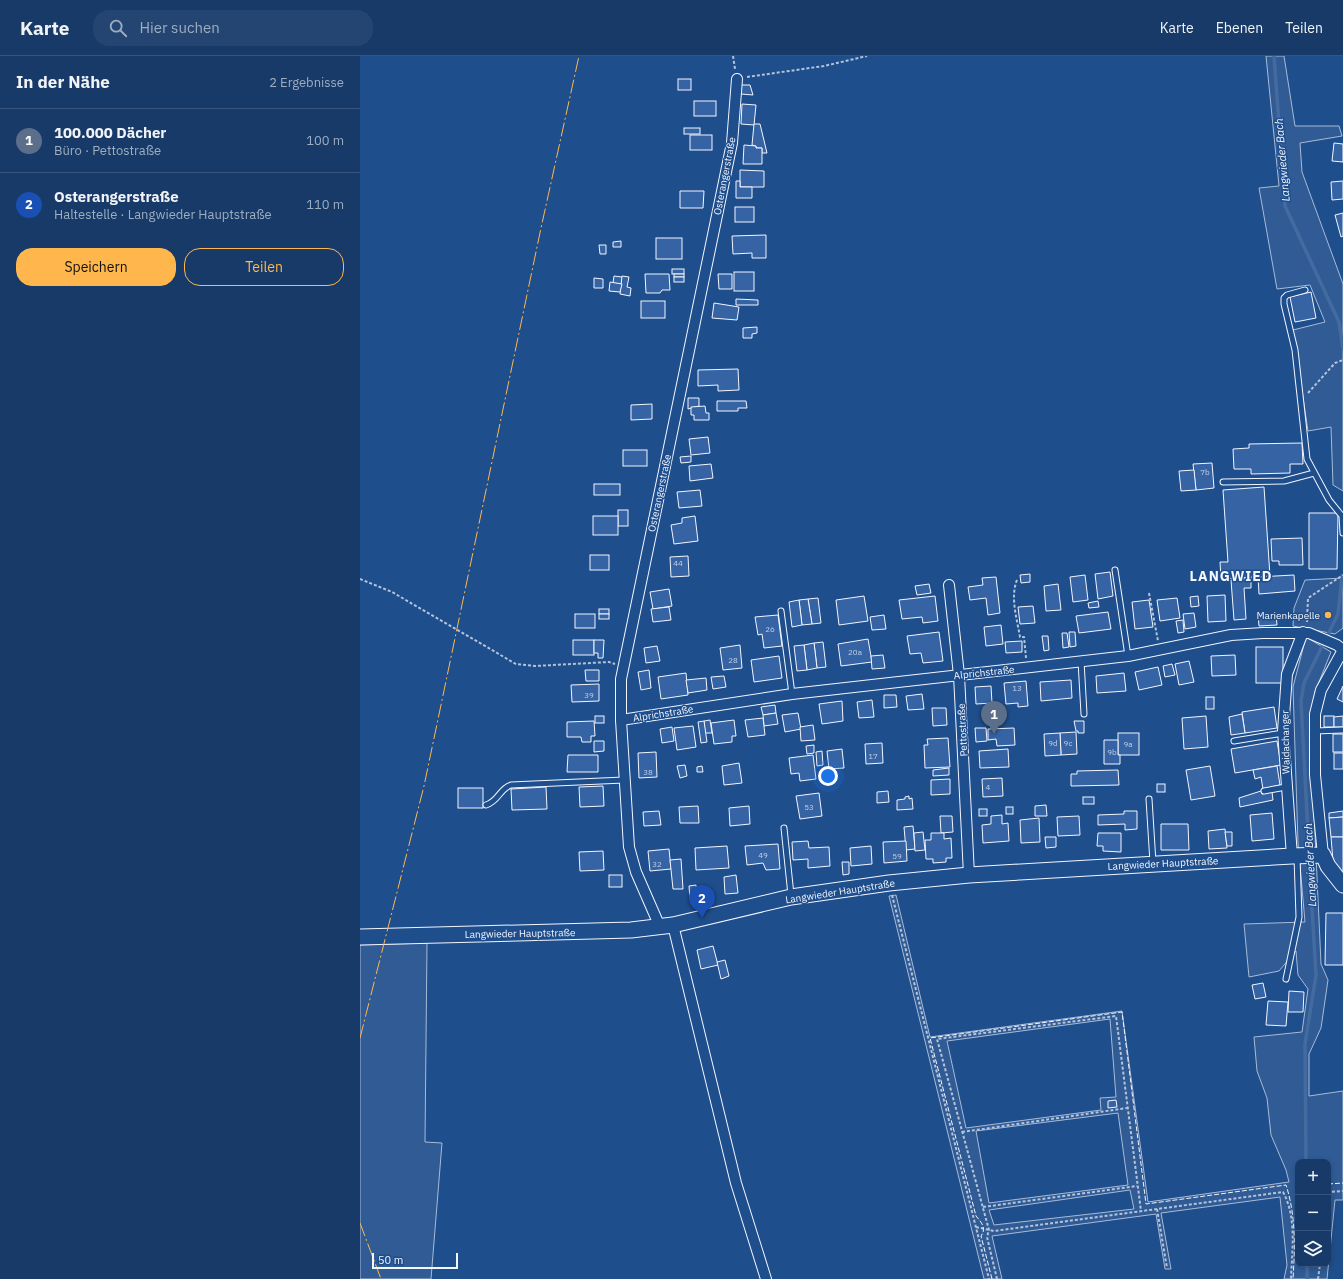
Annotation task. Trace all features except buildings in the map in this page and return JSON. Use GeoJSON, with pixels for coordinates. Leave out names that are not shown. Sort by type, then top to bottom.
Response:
{"type":"FeatureCollection","features":[{"type":"Feature","properties":{"kind":"street","name":"Osterangerstraße"},"geometry":{"type":"LineString","coordinates":[[737,79],[732,143],[623,666],[621,720],[629,847],[636,872],[667,926],[736,1183],[766,1279]]}},
{"type":"Feature","properties":{"kind":"street","name":"Pettostraße"},"geometry":{"type":"LineString","coordinates":[[949,584],[959,674],[969,875]]}},
{"type":"Feature","properties":{"kind":"street","name":"Alprichstraße"},"geometry":{"type":"LineString","coordinates":[[621,720],[792,694],[1128,656],[1231,635],[1303,632],[1316,634],[1341,648]]}},
{"type":"Feature","properties":{"kind":"street","name":"Waidachanger"},"geometry":{"type":"LineString","coordinates":[[1294,856],[1286,787],[1283,733],[1287,674],[1303,632]]}},
{"type":"Feature","properties":{"kind":"street"},"geometry":{"type":"LineString","coordinates":[[1341,648],[1317,700],[1314,731],[1320,855],[1343,885]]}},
{"type":"Feature","properties":{"kind":"street","name":"Langwieder Hauptstraße"},"geometry":{"type":"LineString","coordinates":[[360,937],[631,930],[667,926],[791,897],[889,883],[969,875],[1320,855]]}},
{"type":"Feature","properties":{"kind":"lane"},"geometry":{"type":"LineString","coordinates":[[1305,290],[1287,295],[1284,298],[1284,304],[1295,350],[1307,459],[1329,500],[1342,516],[1343,533]]}},
{"type":"Feature","properties":{"kind":"lane"},"geometry":{"type":"LineString","coordinates":[[1223,482],[1284,481],[1314,473]]}},
{"type":"Feature","properties":{"kind":"lane"},"geometry":{"type":"LineString","coordinates":[[1115,570],[1128,656]]}},
{"type":"Feature","properties":{"kind":"lane"},"geometry":{"type":"LineString","coordinates":[[781,611],[792,694]]}},
{"type":"Feature","properties":{"kind":"lane"},"geometry":{"type":"LineString","coordinates":[[1081,661],[1084,714]]}},
{"type":"Feature","properties":{"kind":"lane"},"geometry":{"type":"LineString","coordinates":[[1314,731],[1343,730]]}},
{"type":"Feature","properties":{"kind":"lane"},"geometry":{"type":"LineString","coordinates":[[1234,741],[1283,733]]}},
{"type":"Feature","properties":{"kind":"lane"},"geometry":{"type":"LineString","coordinates":[[486,805],[493,803],[504,787],[511,785],[624,780]]}},
{"type":"Feature","properties":{"kind":"lane"},"geometry":{"type":"LineString","coordinates":[[1264,791],[1286,787]]}},
{"type":"Feature","properties":{"kind":"lane"},"geometry":{"type":"LineString","coordinates":[[1149,799],[1153,864]]}},
{"type":"Feature","properties":{"kind":"lane"},"geometry":{"type":"LineString","coordinates":[[784,828],[791,897]]}},
{"type":"Feature","properties":{"kind":"lane"},"geometry":{"type":"LineString","coordinates":[[1286,979],[1299,917],[1294,856]]}},
{"type":"Feature","properties":{"kind":"path"},"geometry":{"type":"LineString","coordinates":[[733,56],[737,79],[824,66],[867,56]]}},
{"type":"Feature","properties":{"kind":"path"},"geometry":{"type":"LineString","coordinates":[[1304,398],[1335,363],[1343,360]]}},
{"type":"Feature","properties":{"kind":"path"},"geometry":{"type":"LineString","coordinates":[[1303,632],[1307,625],[1308,598],[1343,575]]}},
{"type":"Feature","properties":{"kind":"path"},"geometry":{"type":"LineString","coordinates":[[360,579],[392,592],[516,664],[535,666],[608,662],[623,666]]}},
{"type":"Feature","properties":{"kind":"path"},"geometry":{"type":"LineString","coordinates":[[1018,580],[1014,588],[1015,604],[1020,637],[1024,637],[1028,667]]}},
{"type":"Feature","properties":{"kind":"path"},"geometry":{"type":"LineString","coordinates":[[1149,593],[1159,650]]}},
{"type":"Feature","properties":{"kind":"path"},"geometry":{"type":"LineString","coordinates":[[889,883],[989,1279]]}},
{"type":"Feature","properties":{"kind":"path"},"geometry":{"type":"LineString","coordinates":[[997,1279],[987,1237],[989,1230],[938,1039],[1116,1016],[1140,1211]]}},
{"type":"Feature","properties":{"kind":"path"},"geometry":{"type":"LineString","coordinates":[[962,1132],[1128,1108]]}},
{"type":"Feature","properties":{"kind":"path"},"geometry":{"type":"LineString","coordinates":[[982,1207],[1137,1186]]}},
{"type":"Feature","properties":{"kind":"path"},"geometry":{"type":"LineString","coordinates":[[1329,1195],[1329,1192],[1343,1191]]}},
{"type":"Feature","properties":{"kind":"path"},"geometry":{"type":"LineString","coordinates":[[976,1227],[994,1230],[1283,1192],[1289,1204],[1292,1241],[1291,1279]]}},
{"type":"Feature","properties":{"kind":"path"},"geometry":{"type":"LineString","coordinates":[[1158,1209],[1168,1268]]}},
{"type":"Feature","properties":{"kind":"path"},"geometry":{"type":"LineString","coordinates":[[1318,1279],[1320,1267]]}},
{"type":"Feature","properties":{"kind":"shaded area"},"geometry":{"type":"Polygon","coordinates":[[[1266,56],[1284,56],[1295,126],[1339,126],[1342,136],[1300,143],[1302,172],[1343,284],[1343,491],[1333,485],[1331,427],[1308,431],[1293,330],[1325,322],[1310,285],[1277,289],[1259,188],[1279,186],[1266,56]]]}},
{"type":"Feature","properties":{"kind":"shaded area"},"geometry":{"type":"Polygon","coordinates":[[[1343,578],[1343,628],[1335,634],[1293,626],[1294,608],[1305,580],[1343,578]]]}},
{"type":"Feature","properties":{"kind":"shaded area"},"geometry":{"type":"Polygon","coordinates":[[[1306,637],[1331,652],[1315,692],[1310,724],[1321,964],[1328,980],[1321,1028],[1309,1054],[1309,1096],[1343,1091],[1343,1200],[1335,1200],[1331,1240],[1331,1159],[1295,1159],[1295,1267],[1328,1267],[1327,1279],[1284,1279],[1287,1265],[1280,1197],[1161,1213],[1171,1269],[1165,1269],[1156,1214],[992,1236],[1002,1279],[984,1279],[889,896],[896,895],[930,1037],[1122,1011],[1148,1202],[1289,1182],[1286,1170],[1271,1135],[1267,1098],[1257,1071],[1254,1037],[1302,1032],[1308,989],[1298,975],[1296,951],[1279,971],[1249,977],[1244,924],[1305,922],[1298,843],[1293,687],[1306,637]],[[1110,1019],[947,1041],[966,1128],[1101,1110],[1100,1098],[1116,1097],[1110,1019]],[[1118,1113],[976,1131],[989,1203],[1128,1185],[1118,1113]],[[1130,1190],[989,1210],[994,1225],[1134,1209],[1130,1190]]]}},
{"type":"Feature","properties":{"kind":"shaded area"},"geometry":{"type":"Polygon","coordinates":[[[427,943],[425,1142],[442,1143],[431,1279],[360,1279],[360,945],[427,943]]]}},
{"type":"Feature","properties":{"kind":"waterway","name":"Langwieder Bach"},"geometry":{"type":"LineString","coordinates":[[1274,56],[1285,206],[1339,322],[1343,349]]}},
{"type":"Feature","properties":{"kind":"waterway","name":"Langwieder Bach"},"geometry":{"type":"LineString","coordinates":[[1309,852],[1301,701],[1304,683],[1338,614],[1342,576]]}},
{"type":"Feature","properties":{"kind":"waterway","name":"Langwieder Bach"},"geometry":{"type":"LineString","coordinates":[[1306,1159],[1305,1044],[1316,975],[1309,858]]}},
{"type":"Feature","properties":{"kind":"waterway","name":"Langwieder Bach"},"geometry":{"type":"LineString","coordinates":[[1307,1267],[1307,1279]]}},
{"type":"Feature","properties":{"kind":"fence"},"geometry":{"type":"LineString","coordinates":[[992,1279],[981,1236],[983,1233],[983,1228],[976,1216],[930,1038],[1122,1012],[1146,1204],[1286,1185],[1292,1208],[1293,1220],[1293,1279]]}},
{"type":"Feature","properties":{"kind":"fence"},"geometry":{"type":"LineString","coordinates":[[1331,1184],[1343,1183]]}},
{"type":"Feature","properties":{"kind":"power"},"geometry":{"type":"LineString","coordinates":[[360,1038],[424,786],[541,228],[579,56]]}},
{"type":"Feature","properties":{"kind":"power"},"geometry":{"type":"LineString","coordinates":[[360,1223],[381,1279]]}},
{"type":"Feature","properties":{"kind":"place","name":"Marienkapelle"},"geometry":{"type":"Point","coordinates":[1328,615]}},
{"type":"Feature","properties":{"kind":"place","name":"100.000 Dächer"},"geometry":{"type":"Point","coordinates":[994,734]}},
{"type":"Feature","properties":{"kind":"place","name":"Osterangerstraße"},"geometry":{"type":"Point","coordinates":[702,918]}},
{"type":"Feature","properties":{"kind":"district","name":"LANGWIED"},"geometry":{"type":"Point","coordinates":[1231,576]}}]}
